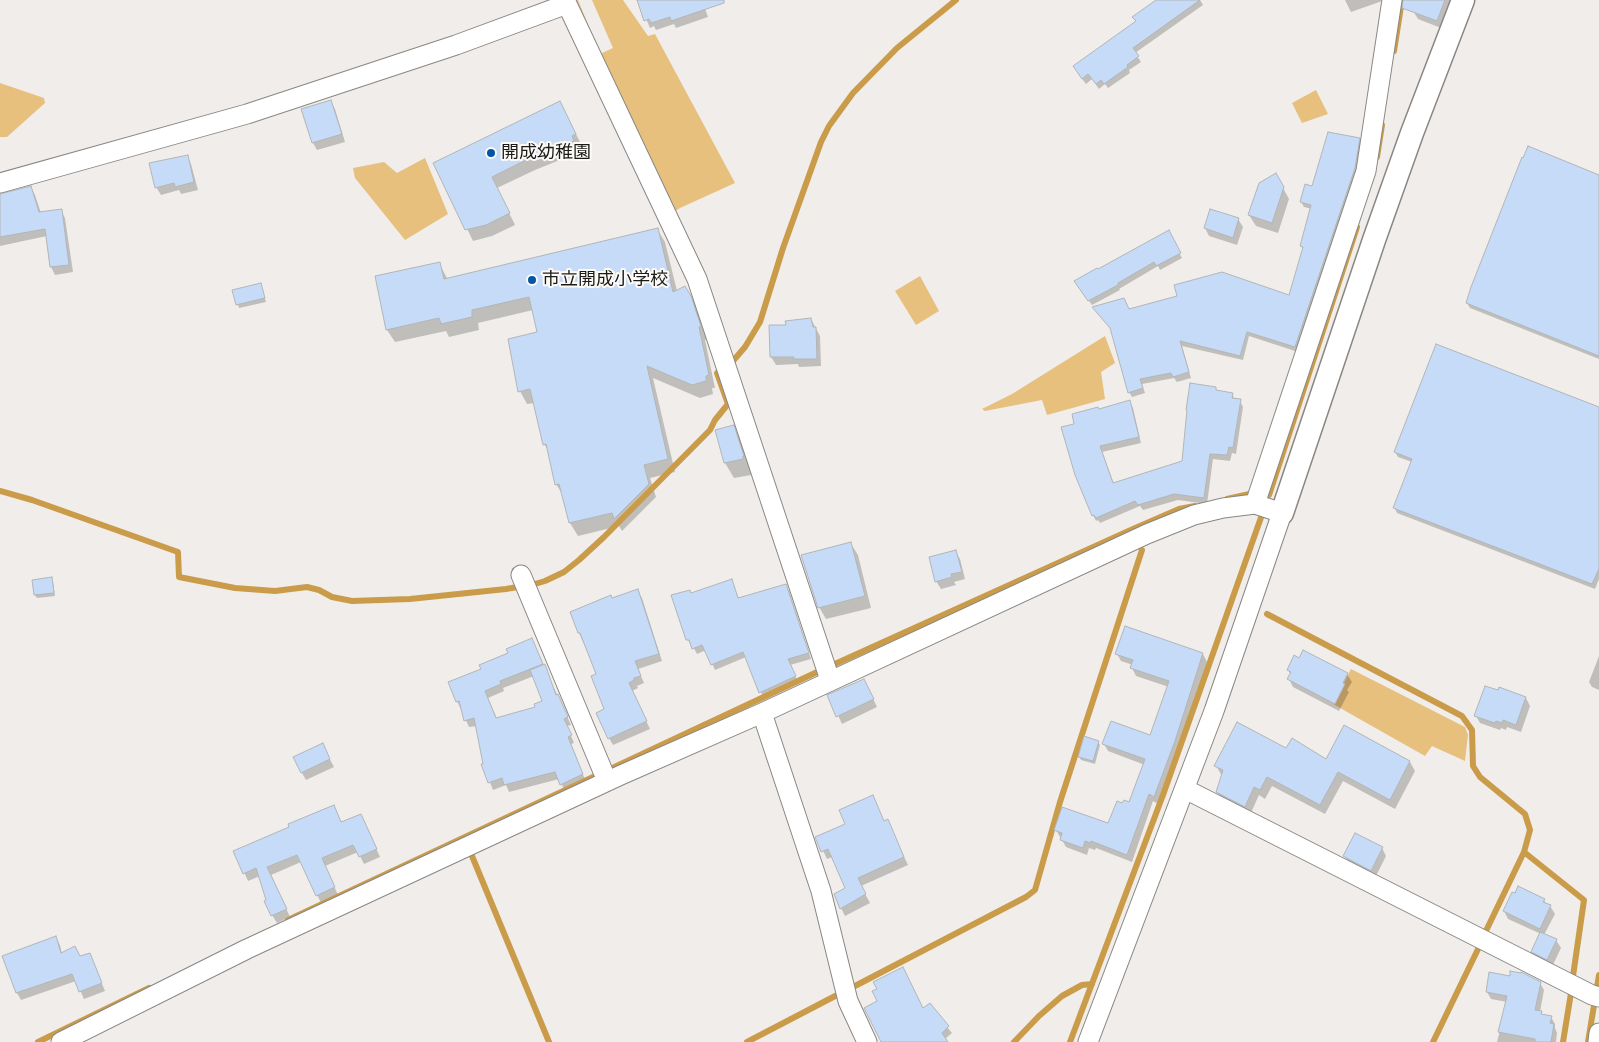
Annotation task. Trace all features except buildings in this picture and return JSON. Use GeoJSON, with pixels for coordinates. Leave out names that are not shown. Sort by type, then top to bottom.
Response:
{"type":"FeatureCollection","features":[{"type":"Feature","properties":{"kind":"street"},"geometry":{"type":"LineString","coordinates":[[1088,1042],[1214,711],[1264,503],[1366,171],[1392,0]]}},
{"type":"Feature","properties":{"kind":"street"},"geometry":{"type":"LineString","coordinates":[[1264,503],[1377,231],[1463,0]]}},
{"type":"Feature","properties":{"kind":"street"},"geometry":{"type":"LineString","coordinates":[[0,183],[247,114],[447,48],[566,2],[697,279],[827,672]]}},
{"type":"Feature","properties":{"kind":"street"},"geometry":{"type":"LineString","coordinates":[[61,1042],[604,775],[762,713],[827,672],[1194,515],[1223,508],[1264,503]]}},
{"type":"Feature","properties":{"kind":"street"},"geometry":{"type":"LineString","coordinates":[[524,582],[604,775]]}},
{"type":"Feature","properties":{"kind":"street"},"geometry":{"type":"LineString","coordinates":[[762,713],[821,891],[848,1001],[867,1042]]}},
{"type":"Feature","properties":{"kind":"street"},"geometry":{"type":"LineString","coordinates":[[1185,789],[1597,996]]}},
{"type":"Feature","properties":{"kind":"street"},"geometry":{"type":"LineString","coordinates":[[1598,1042],[1599,1033]]}},
{"type":"Feature","properties":{"kind":"shaded area"},"geometry":{"type":"Polygon","coordinates":[[[573,0],[578,0],[600,54],[613,48],[592,0],[623,0],[648,36],[655,34],[735,183],[671,214],[573,0]]]}},
{"type":"Feature","properties":{"kind":"shaded area"},"geometry":{"type":"Polygon","coordinates":[[[0,83],[44,98],[45,103],[7,137],[0,137],[0,83]]]}},
{"type":"Feature","properties":{"kind":"shaded area"},"geometry":{"type":"Polygon","coordinates":[[[1316,90],[1328,114],[1302,123],[1292,103],[1316,90]]]}},
{"type":"Feature","properties":{"kind":"shaded area"},"geometry":{"type":"Polygon","coordinates":[[[425,158],[448,214],[405,240],[355,178],[353,168],[384,162],[397,173],[425,158]]]}},
{"type":"Feature","properties":{"kind":"shaded area"},"geometry":{"type":"Polygon","coordinates":[[[920,276],[939,311],[916,325],[895,291],[920,276]]]}},
{"type":"Feature","properties":{"kind":"shaded area"},"geometry":{"type":"Polygon","coordinates":[[[1105,336],[1115,363],[1101,372],[1105,399],[1047,415],[1042,400],[985,411],[982,409],[1012,394],[1105,336]]]}},
{"type":"Feature","properties":{"kind":"shaded area"},"geometry":{"type":"Polygon","coordinates":[[[1351,669],[1465,727],[1468,735],[1465,761],[1432,746],[1425,756],[1333,704],[1351,669]]]}},
{"type":"Feature","properties":{"kind":"waterway"},"geometry":{"type":"LineString","coordinates":[[733,361],[745,347],[760,322],[783,248],[821,142],[829,126],[853,93],[897,48],[956,0]]}},
{"type":"Feature","properties":{"kind":"waterway"},"geometry":{"type":"LineString","coordinates":[[1394,51],[1402,0]]}},
{"type":"Feature","properties":{"kind":"waterway"},"geometry":{"type":"LineString","coordinates":[[1377,157],[1382,125]]}},
{"type":"Feature","properties":{"kind":"waterway"},"geometry":{"type":"LineString","coordinates":[[1269,495],[1357,227]]}},
{"type":"Feature","properties":{"kind":"waterway"},"geometry":{"type":"LineString","coordinates":[[0,491],[32,500],[178,552],[179,577],[235,588],[275,591],[307,587],[319,590],[332,597],[352,601],[410,599],[506,589],[535,584],[564,572],[604,537],[710,430],[715,420],[728,404],[717,373],[719,371]]}},
{"type":"Feature","properties":{"kind":"waterway"},"geometry":{"type":"LineString","coordinates":[[1227,499],[1254,493],[1270,492]]}},
{"type":"Feature","properties":{"kind":"waterway"},"geometry":{"type":"LineString","coordinates":[[288,920],[815,673],[1133,529],[1179,509],[1195,506]]}},
{"type":"Feature","properties":{"kind":"waterway"},"geometry":{"type":"LineString","coordinates":[[1070,1042],[1163,795],[1264,509]]}},
{"type":"Feature","properties":{"kind":"waterway"},"geometry":{"type":"LineString","coordinates":[[853,987],[1026,897],[1035,890],[1060,802],[1142,550]]}},
{"type":"Feature","properties":{"kind":"waterway"},"geometry":{"type":"LineString","coordinates":[[1267,614],[1462,716],[1472,730],[1473,766],[1480,777],[1525,814],[1530,830],[1524,852],[1484,935]]}},
{"type":"Feature","properties":{"kind":"waterway"},"geometry":{"type":"LineString","coordinates":[[1524,852],[1584,900],[1573,976]]}},
{"type":"Feature","properties":{"kind":"waterway"},"geometry":{"type":"LineString","coordinates":[[472,856],[549,1042]]}},
{"type":"Feature","properties":{"kind":"waterway"},"geometry":{"type":"LineString","coordinates":[[1433,1042],[1480,945]]}},
{"type":"Feature","properties":{"kind":"waterway"},"geometry":{"type":"LineString","coordinates":[[1588,1042],[1599,975]]}},
{"type":"Feature","properties":{"kind":"waterway"},"geometry":{"type":"LineString","coordinates":[[1014,1042],[1062,996],[1082,985],[1092,984]]}},
{"type":"Feature","properties":{"kind":"waterway"},"geometry":{"type":"LineString","coordinates":[[38,1042],[149,988]]}},
{"type":"Feature","properties":{"kind":"waterway"},"geometry":{"type":"LineString","coordinates":[[1563,1042],[1571,993]]}},
{"type":"Feature","properties":{"kind":"waterway"},"geometry":{"type":"LineString","coordinates":[[747,1042],[839,994]]}},
{"type":"Feature","properties":{"kind":"place","name":"開成幼稚園"},"geometry":{"type":"Point","coordinates":[491,153]}},
{"type":"Feature","properties":{"kind":"place","name":"市立開成小学校"},"geometry":{"type":"Point","coordinates":[532,280]}}]}
